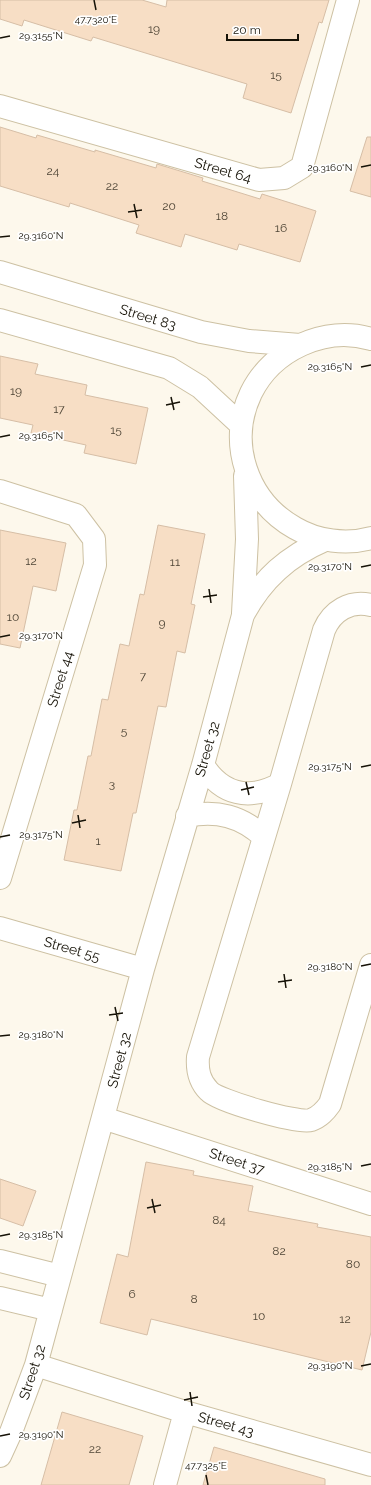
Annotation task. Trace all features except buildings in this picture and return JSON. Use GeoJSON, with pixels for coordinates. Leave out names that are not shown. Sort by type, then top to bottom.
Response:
{"type":"FeatureCollection","features":[{"type":"Feature","properties":{"kind":"street","name":"Street 64"},"geometry":{"type":"LineString","coordinates":[[0,106],[259,180],[284,178],[302,167],[348,0]]}},
{"type":"Feature","properties":{"kind":"street","name":"Street 83"},"geometry":{"type":"LineString","coordinates":[[0,272],[207,334],[249,341],[300,345]]}},
{"type":"Feature","properties":{"kind":"street"},"geometry":{"type":"LineString","coordinates":[[0,320],[169,368],[200,388],[241,425]]}},
{"type":"Feature","properties":{"kind":"street"},"geometry":{"type":"LineString","coordinates":[[368,335],[320,338],[300,345],[272,364],[251,393],[241,425],[244,464],[252,486],[265,506],[282,521],[303,533],[325,540],[344,541],[368,539]]}},
{"type":"Feature","properties":{"kind":"street","name":"Street 32"},"geometry":{"type":"LineString","coordinates":[[0,1456],[11,1432],[36,1365],[143,970],[203,764],[243,615],[247,539],[244,464]]}},
{"type":"Feature","properties":{"kind":"street","name":"Street 44"},"geometry":{"type":"LineString","coordinates":[[0,491],[76,515],[94,539],[95,565],[0,878]]}},
{"type":"Feature","properties":{"kind":"street","name":"Street 32"},"geometry":{"type":"LineString","coordinates":[[243,615],[251,601],[270,575],[296,554],[325,540]]}},
{"type":"Feature","properties":{"kind":"street"},"geometry":{"type":"LineString","coordinates":[[371,605],[364,603],[346,606],[332,616],[327,622],[198,1057],[198,1066],[203,1084],[217,1098],[253,1108],[303,1121],[319,1116],[330,1104],[371,965]]}},
{"type":"Feature","properties":{"kind":"street"},"geometry":{"type":"LineString","coordinates":[[203,764],[210,775],[219,784],[230,790],[243,794],[256,794],[269,790],[280,784]]}},
{"type":"Feature","properties":{"kind":"street"},"geometry":{"type":"LineString","coordinates":[[187,816],[212,813],[225,815],[247,823],[264,837]]}},
{"type":"Feature","properties":{"kind":"street","name":"Street 55"},"geometry":{"type":"LineString","coordinates":[[0,928],[143,970]]}},
{"type":"Feature","properties":{"kind":"street","name":"Street 37"},"geometry":{"type":"LineString","coordinates":[[103,1118],[371,1204]]}},
{"type":"Feature","properties":{"kind":"street"},"geometry":{"type":"LineString","coordinates":[[0,1261],[60,1276]]}},
{"type":"Feature","properties":{"kind":"street"},"geometry":{"type":"LineString","coordinates":[[0,1298],[51,1310]]}},
{"type":"Feature","properties":{"kind":"street","name":"Street 43"},"geometry":{"type":"LineString","coordinates":[[36,1365],[185,1412],[371,1465]]}},
{"type":"Feature","properties":{"kind":"street"},"geometry":{"type":"LineString","coordinates":[[165,1485],[185,1412]]}}]}
